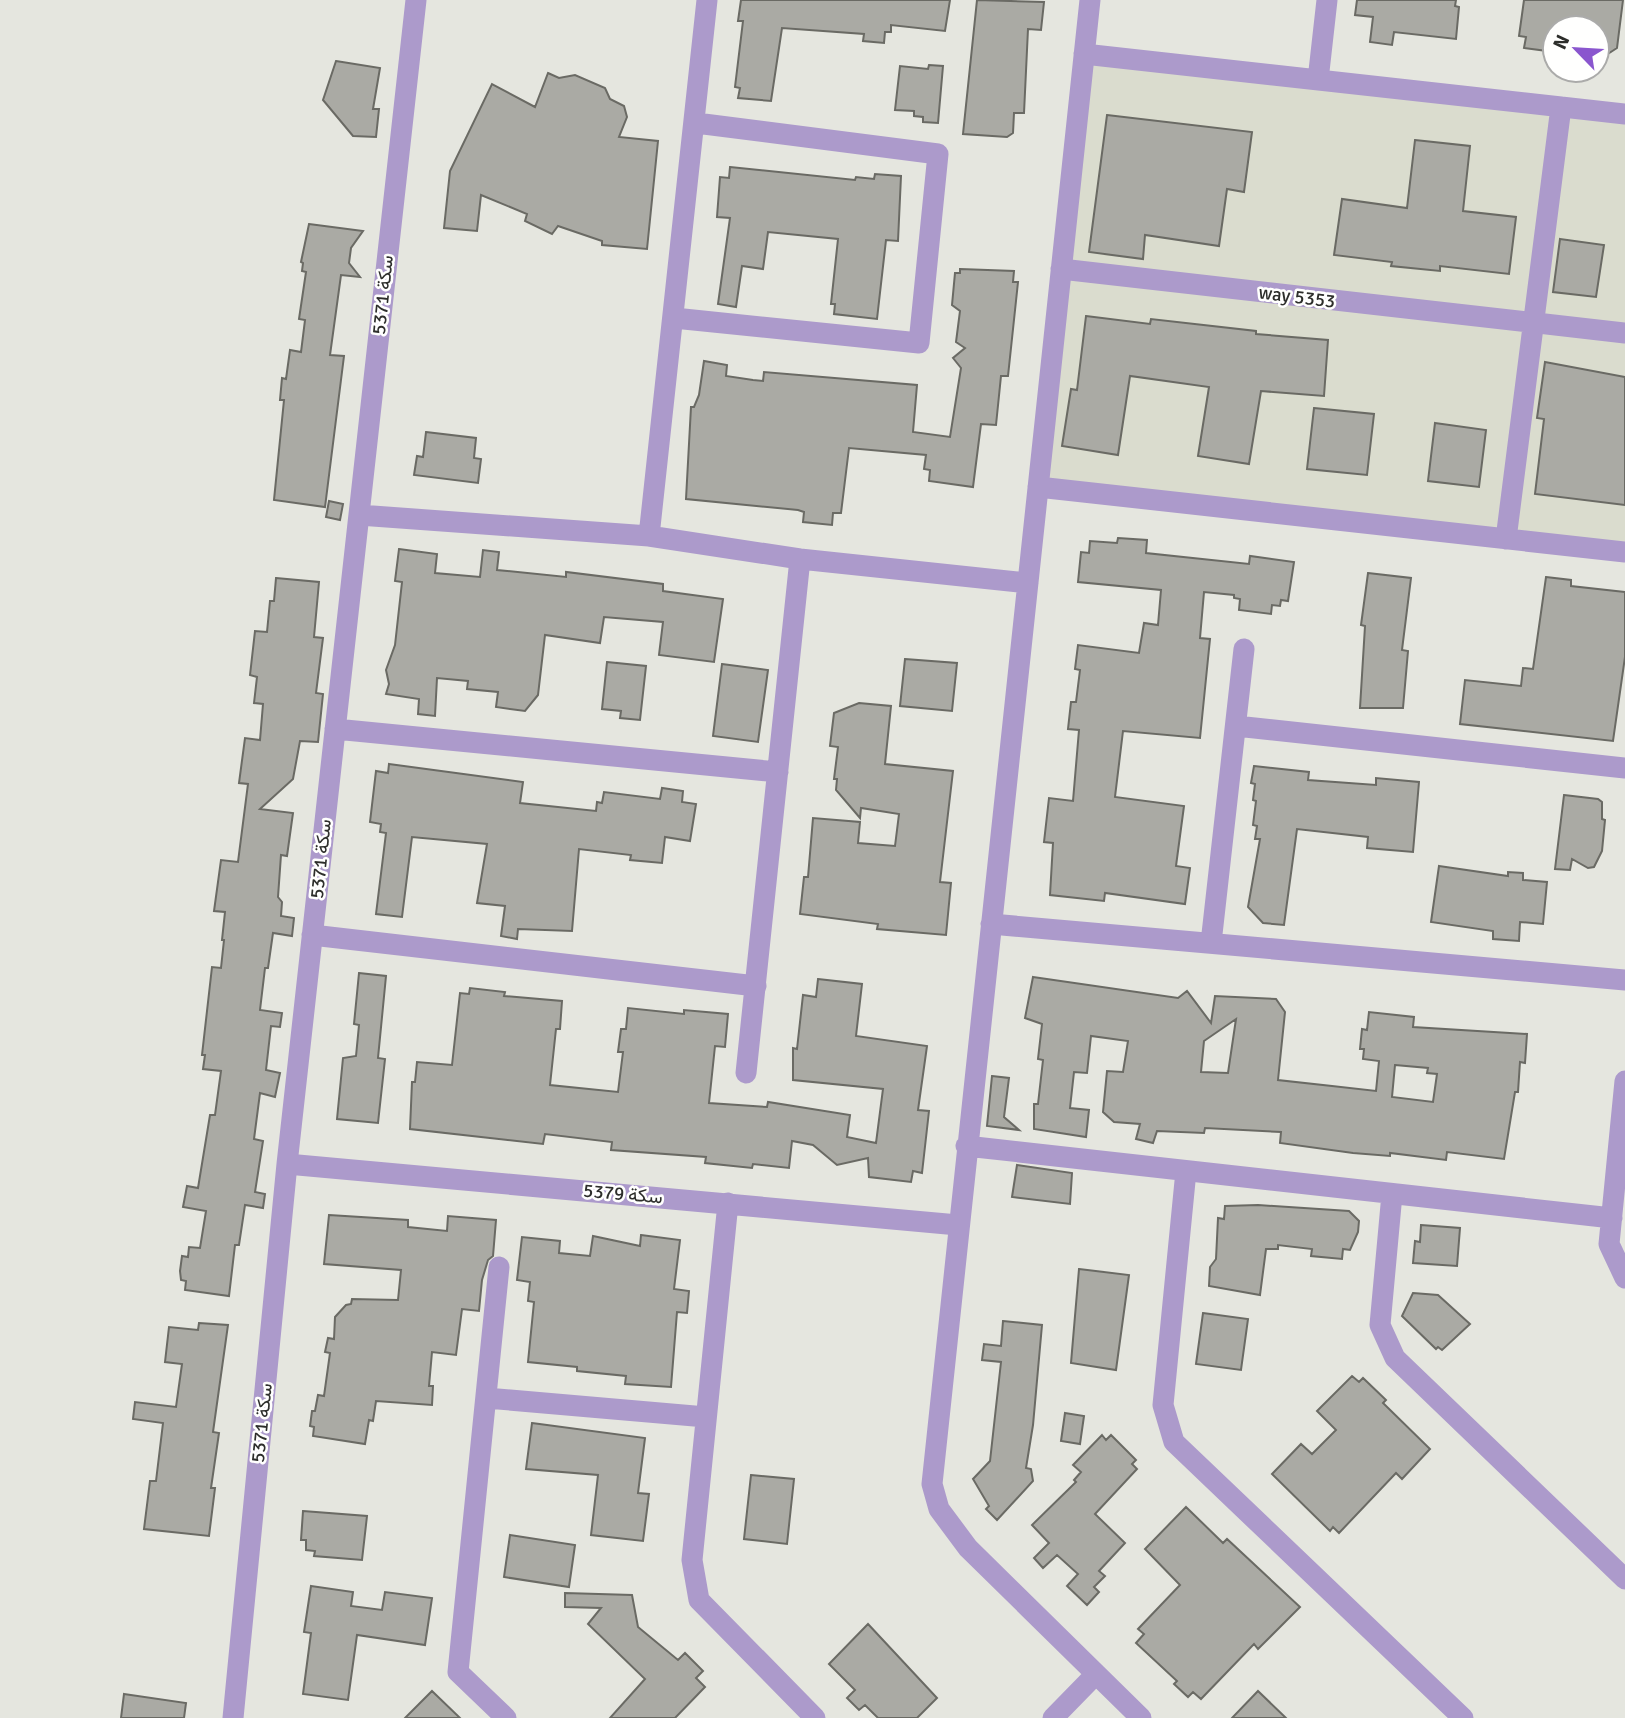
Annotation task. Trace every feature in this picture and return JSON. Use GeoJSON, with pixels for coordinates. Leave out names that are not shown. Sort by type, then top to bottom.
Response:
{"type":"FeatureCollection","features":[{"type":"Feature","properties":{"kind":"street","name":"سكة 5371"},"geometry":{"type":"LineString","coordinates":[[233,1718],[287,1164],[416,0]]}},
{"type":"Feature","properties":{"kind":"street"},"geometry":{"type":"LineString","coordinates":[[649,536],[696,123],[707,0]]}},
{"type":"Feature","properties":{"kind":"street"},"geometry":{"type":"LineString","coordinates":[[1090,0],[932,1460],[932,1484],[939,1509],[968,1548],[1141,1718]]}},
{"type":"Feature","properties":{"kind":"street"},"geometry":{"type":"LineString","coordinates":[[1318,80],[1327,0]]}},
{"type":"Feature","properties":{"kind":"street"},"geometry":{"type":"LineString","coordinates":[[1084,54],[1625,114]]}},
{"type":"Feature","properties":{"kind":"street"},"geometry":{"type":"LineString","coordinates":[[1506,539],[1561,107]]}},
{"type":"Feature","properties":{"kind":"street"},"geometry":{"type":"LineString","coordinates":[[674,318],[919,343],[930,253],[939,154],[696,123]]}},
{"type":"Feature","properties":{"kind":"street","name":"way 5353"},"geometry":{"type":"LineString","coordinates":[[1061,269],[1625,333]]}},
{"type":"Feature","properties":{"kind":"street"},"geometry":{"type":"LineString","coordinates":[[1038,487],[1625,552]]}},
{"type":"Feature","properties":{"kind":"street"},"geometry":{"type":"LineString","coordinates":[[359,515],[649,536],[800,559],[1028,583]]}},
{"type":"Feature","properties":{"kind":"street"},"geometry":{"type":"LineString","coordinates":[[747,1073],[800,559]]}},
{"type":"Feature","properties":{"kind":"street"},"geometry":{"type":"LineString","coordinates":[[1211,943],[1244,649]]}},
{"type":"Feature","properties":{"kind":"street"},"geometry":{"type":"LineString","coordinates":[[1236,726],[1625,768]]}},
{"type":"Feature","properties":{"kind":"street"},"geometry":{"type":"LineString","coordinates":[[335,729],[778,772]]}},
{"type":"Feature","properties":{"kind":"street"},"geometry":{"type":"LineString","coordinates":[[990,924],[1625,980]]}},
{"type":"Feature","properties":{"kind":"street"},"geometry":{"type":"LineString","coordinates":[[312,935],[756,986]]}},
{"type":"Feature","properties":{"kind":"street"},"geometry":{"type":"LineString","coordinates":[[1625,1081],[1609,1244],[1625,1278]]}},
{"type":"Feature","properties":{"kind":"street"},"geometry":{"type":"LineString","coordinates":[[966,1146],[1612,1218]]}},
{"type":"Feature","properties":{"kind":"street","name":"سكة 5379"},"geometry":{"type":"LineString","coordinates":[[287,1164],[958,1225]]}},
{"type":"Feature","properties":{"kind":"street"},"geometry":{"type":"LineString","coordinates":[[1186,1171],[1163,1405],[1174,1442],[1463,1718]]}},
{"type":"Feature","properties":{"kind":"street"},"geometry":{"type":"LineString","coordinates":[[1392,1194],[1380,1325],[1395,1358],[1625,1579]]}},
{"type":"Feature","properties":{"kind":"street"},"geometry":{"type":"LineString","coordinates":[[728,1203],[692,1560],[699,1600],[814,1718]]}},
{"type":"Feature","properties":{"kind":"street"},"geometry":{"type":"LineString","coordinates":[[499,1266],[458,1672],[506,1718]]}},
{"type":"Feature","properties":{"kind":"street"},"geometry":{"type":"LineString","coordinates":[[486,1398],[706,1418]]}},
{"type":"Feature","properties":{"kind":"street"},"geometry":{"type":"LineString","coordinates":[[1053,1718],[1096,1674]]}},
{"type":"Feature","properties":{"kind":"shaded area"},"geometry":{"type":"Polygon","coordinates":[[[1084,54],[1625,115],[1625,552],[1038,487],[1084,54]]]}},
{"type":"Feature","properties":{"kind":"building"},"geometry":{"type":"Polygon","coordinates":[[[741,0],[950,0],[945,31],[891,25],[891,32],[885,32],[884,43],[863,41],[864,34],[782,28],[771,101],[738,98],[740,88],[735,87],[743,21],[738,21],[741,0]]]}},
{"type":"Feature","properties":{"kind":"building"},"geometry":{"type":"Polygon","coordinates":[[[977,0],[1044,2],[1041,30],[1028,29],[1024,113],[1014,113],[1013,133],[1007,137],[963,134],[977,0]]]}},
{"type":"Feature","properties":{"kind":"building"},"geometry":{"type":"Polygon","coordinates":[[[1357,0],[1456,0],[1455,6],[1459,7],[1456,39],[1394,32],[1392,45],[1370,42],[1373,17],[1355,15],[1357,0]]]}},
{"type":"Feature","properties":{"kind":"building"},"geometry":{"type":"Polygon","coordinates":[[[1524,0],[1623,0],[1617,48],[1611,52],[1611,14],[1541,14],[1541,50],[1524,48],[1526,37],[1519,36],[1524,0]]]}},
{"type":"Feature","properties":{"kind":"building"},"geometry":{"type":"Polygon","coordinates":[[[336,61],[380,68],[373,109],[379,109],[376,137],[353,136],[323,100],[336,61]]]}},
{"type":"Feature","properties":{"kind":"building"},"geometry":{"type":"Polygon","coordinates":[[[929,65],[943,66],[938,123],[923,122],[923,117],[914,116],[914,111],[895,110],[900,66],[928,69],[929,65]]]}},
{"type":"Feature","properties":{"kind":"building"},"geometry":{"type":"Polygon","coordinates":[[[548,73],[559,78],[575,75],[605,88],[610,99],[624,106],[627,117],[619,137],[658,141],[647,249],[602,245],[602,241],[558,226],[552,234],[525,221],[527,214],[481,195],[477,231],[444,228],[450,171],[492,84],[535,107],[548,73]]]}},
{"type":"Feature","properties":{"kind":"building"},"geometry":{"type":"Polygon","coordinates":[[[1107,115],[1252,132],[1244,192],[1227,189],[1219,246],[1145,235],[1143,259],[1089,252],[1107,115]]]}},
{"type":"Feature","properties":{"kind":"building"},"geometry":{"type":"Polygon","coordinates":[[[1415,140],[1470,146],[1463,211],[1516,217],[1509,274],[1440,266],[1440,271],[1391,266],[1392,262],[1334,255],[1342,199],[1407,208],[1415,140]]]}},
{"type":"Feature","properties":{"kind":"building"},"geometry":{"type":"Polygon","coordinates":[[[730,167],[855,180],[856,177],[874,179],[875,174],[901,176],[898,241],[886,240],[877,319],[834,314],[835,304],[831,304],[838,239],[768,232],[763,269],[742,266],[736,307],[718,304],[730,218],[717,217],[720,177],[729,178],[730,167]]]}},
{"type":"Feature","properties":{"kind":"building"},"geometry":{"type":"Polygon","coordinates":[[[309,224],[363,231],[351,248],[349,263],[360,277],[341,275],[330,355],[344,356],[325,507],[274,500],[284,400],[280,400],[282,378],[286,379],[290,350],[301,352],[305,320],[299,319],[306,272],[302,271],[301,262],[309,224]]]}},
{"type":"Feature","properties":{"kind":"building"},"geometry":{"type":"Polygon","coordinates":[[[1560,239],[1604,245],[1596,297],[1553,292],[1560,239]]]}},
{"type":"Feature","properties":{"kind":"building"},"geometry":{"type":"Polygon","coordinates":[[[960,269],[1014,271],[1013,282],[1018,282],[1008,376],[1001,376],[996,425],[981,424],[973,487],[929,481],[930,470],[924,469],[926,455],[849,448],[841,513],[833,513],[832,525],[803,522],[804,512],[798,510],[686,499],[691,407],[694,407],[699,395],[704,361],[727,365],[726,376],[753,380],[763,381],[764,372],[917,385],[913,432],[950,437],[961,368],[953,358],[965,348],[956,342],[960,311],[952,305],[955,273],[960,273],[960,269]]]}},
{"type":"Feature","properties":{"kind":"building"},"geometry":{"type":"Polygon","coordinates":[[[1086,316],[1150,324],[1151,319],[1256,331],[1256,334],[1328,340],[1324,396],[1261,391],[1249,464],[1198,456],[1209,387],[1130,376],[1118,455],[1062,446],[1071,389],[1077,390],[1086,316]]]}},
{"type":"Feature","properties":{"kind":"building"},"geometry":{"type":"Polygon","coordinates":[[[1545,362],[1625,377],[1625,505],[1535,494],[1544,419],[1537,418],[1545,362]]]}},
{"type":"Feature","properties":{"kind":"building"},"geometry":{"type":"Polygon","coordinates":[[[1314,408],[1374,414],[1367,475],[1307,469],[1314,408]]]}},
{"type":"Feature","properties":{"kind":"building"},"geometry":{"type":"Polygon","coordinates":[[[1435,423],[1486,430],[1479,487],[1428,481],[1435,423]]]}},
{"type":"Feature","properties":{"kind":"building"},"geometry":{"type":"Polygon","coordinates":[[[426,432],[476,438],[474,458],[481,459],[478,483],[414,475],[417,456],[423,457],[426,432]]]}},
{"type":"Feature","properties":{"kind":"building"},"geometry":{"type":"Polygon","coordinates":[[[329,501],[343,504],[340,520],[326,517],[329,501]]]}},
{"type":"Feature","properties":{"kind":"building"},"geometry":{"type":"Polygon","coordinates":[[[1118,538],[1147,540],[1146,553],[1249,564],[1250,556],[1294,562],[1288,601],[1281,600],[1280,606],[1272,605],[1271,614],[1239,610],[1240,599],[1234,598],[1234,595],[1204,592],[1200,638],[1210,639],[1200,738],[1123,731],[1115,797],[1184,806],[1176,866],[1190,868],[1185,904],[1105,893],[1104,901],[1050,895],[1053,843],[1044,842],[1049,798],[1073,801],[1079,730],[1068,729],[1071,702],[1076,702],[1080,670],[1075,669],[1078,645],[1139,653],[1144,623],[1158,625],[1161,590],[1078,582],[1081,552],[1089,553],[1090,541],[1117,543],[1118,538]]]}},
{"type":"Feature","properties":{"kind":"building"},"geometry":{"type":"Polygon","coordinates":[[[399,549],[437,554],[435,573],[480,577],[483,550],[499,552],[497,570],[566,577],[566,572],[663,584],[663,591],[723,599],[714,662],[659,655],[663,622],[604,617],[600,643],[545,635],[538,695],[525,711],[496,707],[498,692],[467,689],[468,681],[437,678],[435,716],[418,714],[419,699],[386,694],[389,684],[386,670],[395,645],[402,582],[395,581],[399,549]]]}},
{"type":"Feature","properties":{"kind":"building"},"geometry":{"type":"Polygon","coordinates":[[[1368,573],[1411,578],[1402,650],[1408,651],[1403,708],[1360,708],[1365,626],[1361,625],[1368,573]]]}},
{"type":"Feature","properties":{"kind":"building"},"geometry":{"type":"Polygon","coordinates":[[[1546,577],[1571,580],[1571,586],[1625,592],[1625,657],[1613,741],[1460,724],[1465,680],[1521,686],[1523,668],[1533,669],[1546,577]]]}},
{"type":"Feature","properties":{"kind":"building"},"geometry":{"type":"Polygon","coordinates":[[[276,578],[319,582],[314,637],[323,638],[316,693],[323,694],[318,742],[300,741],[293,779],[260,809],[293,813],[287,856],[281,855],[278,897],[282,902],[281,916],[294,918],[292,936],[273,933],[268,968],[265,968],[260,1010],[282,1013],[280,1027],[271,1026],[266,1070],[280,1073],[275,1097],[260,1093],[254,1139],[263,1141],[255,1192],[265,1194],[263,1208],[245,1205],[239,1245],[235,1245],[229,1296],[185,1290],[186,1281],[181,1280],[180,1271],[182,1256],[188,1257],[189,1247],[200,1248],[206,1211],[183,1207],[187,1186],[198,1188],[210,1115],[215,1115],[221,1071],[203,1069],[205,1055],[202,1055],[212,967],[221,968],[224,940],[225,912],[214,911],[221,860],[238,862],[248,784],[239,783],[245,738],[260,740],[263,704],[254,703],[257,677],[250,675],[255,631],[267,632],[270,601],[274,601],[276,578]]]}},
{"type":"Feature","properties":{"kind":"building"},"geometry":{"type":"Polygon","coordinates":[[[905,659],[957,663],[952,711],[900,706],[905,659]]]}},
{"type":"Feature","properties":{"kind":"building"},"geometry":{"type":"Polygon","coordinates":[[[607,662],[646,666],[640,720],[620,718],[621,711],[602,709],[607,662]]]}},
{"type":"Feature","properties":{"kind":"building"},"geometry":{"type":"Polygon","coordinates":[[[722,664],[768,670],[758,742],[713,736],[722,664]]]}},
{"type":"Feature","properties":{"kind":"building"},"geometry":{"type":"Polygon","coordinates":[[[859,703],[891,706],[885,764],[953,771],[940,882],[951,883],[946,935],[877,929],[878,924],[800,914],[804,877],[808,877],[813,818],[860,822],[858,843],[895,846],[899,814],[861,808],[860,818],[836,790],[837,779],[834,779],[838,747],[830,746],[834,713],[859,703]]]}},
{"type":"Feature","properties":{"kind":"building"},"geometry":{"type":"Polygon","coordinates":[[[389,764],[523,782],[520,803],[596,811],[597,802],[602,803],[604,792],[660,799],[662,788],[683,791],[682,802],[696,804],[690,841],[665,837],[662,863],[630,860],[631,855],[579,849],[572,931],[518,929],[517,939],[501,936],[505,906],[477,903],[487,844],[412,837],[402,917],[376,914],[386,833],[380,832],[381,824],[370,822],[376,771],[388,773],[389,764]]]}},
{"type":"Feature","properties":{"kind":"building"},"geometry":{"type":"Polygon","coordinates":[[[1254,766],[1309,772],[1308,780],[1376,785],[1376,778],[1419,782],[1413,852],[1367,848],[1368,837],[1297,829],[1284,925],[1263,923],[1248,907],[1260,839],[1255,839],[1257,826],[1253,825],[1256,801],[1253,800],[1255,784],[1251,783],[1254,766]]]}},
{"type":"Feature","properties":{"kind":"building"},"geometry":{"type":"Polygon","coordinates":[[[1564,795],[1598,799],[1602,802],[1602,819],[1605,820],[1602,851],[1594,867],[1588,868],[1572,859],[1570,870],[1555,869],[1564,795]]]}},
{"type":"Feature","properties":{"kind":"building"},"geometry":{"type":"Polygon","coordinates":[[[1439,866],[1508,876],[1508,872],[1523,873],[1523,880],[1547,882],[1543,924],[1520,922],[1519,941],[1493,939],[1493,931],[1431,922],[1439,866]]]}},
{"type":"Feature","properties":{"kind":"building"},"geometry":{"type":"Polygon","coordinates":[[[359,973],[386,976],[378,1058],[385,1059],[378,1123],[337,1119],[343,1058],[356,1056],[359,1025],[354,1024],[359,973]]]}},
{"type":"Feature","properties":{"kind":"building"},"geometry":{"type":"Polygon","coordinates":[[[1033,977],[1178,998],[1187,991],[1211,1023],[1215,996],[1276,999],[1285,1012],[1278,1080],[1376,1091],[1379,1061],[1363,1059],[1364,1049],[1360,1049],[1362,1029],[1367,1030],[1369,1012],[1414,1017],[1413,1027],[1527,1034],[1525,1063],[1520,1062],[1518,1092],[1515,1092],[1504,1159],[1447,1152],[1446,1160],[1390,1153],[1390,1156],[1353,1153],[1280,1143],[1281,1132],[1205,1128],[1204,1133],[1157,1131],[1153,1143],[1136,1139],[1140,1124],[1114,1122],[1103,1112],[1107,1071],[1123,1072],[1128,1041],[1091,1036],[1087,1073],[1074,1072],[1070,1108],[1089,1110],[1086,1137],[1034,1129],[1034,1104],[1038,1104],[1043,1060],[1038,1059],[1042,1024],[1025,1018],[1033,977]],[[1236,1019],[1204,1041],[1201,1072],[1228,1073],[1236,1019]],[[1395,1065],[1392,1097],[1433,1102],[1437,1074],[1427,1073],[1428,1068],[1395,1065]]]}},
{"type":"Feature","properties":{"kind":"building"},"geometry":{"type":"Polygon","coordinates":[[[818,979],[862,984],[856,1036],[927,1046],[918,1110],[929,1111],[922,1173],[913,1171],[911,1182],[869,1177],[868,1158],[837,1165],[813,1145],[792,1141],[789,1168],[753,1164],[752,1168],[705,1163],[706,1157],[611,1150],[612,1142],[545,1134],[543,1144],[410,1129],[412,1082],[415,1082],[417,1062],[452,1065],[460,993],[469,994],[470,988],[505,992],[504,996],[562,1001],[550,1085],[618,1092],[623,1052],[618,1052],[621,1029],[626,1029],[628,1008],[684,1014],[684,1010],[728,1014],[725,1047],[715,1046],[709,1103],[767,1107],[768,1102],[850,1115],[847,1137],[876,1143],[883,1089],[793,1080],[793,1048],[797,1049],[803,995],[816,997],[818,979]]]}},
{"type":"Feature","properties":{"kind":"building"},"geometry":{"type":"Polygon","coordinates":[[[992,1076],[1009,1078],[1004,1117],[1019,1130],[987,1126],[992,1076]]]}},
{"type":"Feature","properties":{"kind":"building"},"geometry":{"type":"Polygon","coordinates":[[[1017,1165],[1072,1173],[1070,1204],[1012,1197],[1017,1165]]]}},
{"type":"Feature","properties":{"kind":"building"},"geometry":{"type":"Polygon","coordinates":[[[1258,1205],[1349,1211],[1359,1221],[1358,1232],[1350,1250],[1343,1249],[1342,1259],[1311,1256],[1312,1249],[1278,1245],[1278,1249],[1266,1249],[1260,1295],[1209,1286],[1210,1267],[1216,1259],[1218,1218],[1224,1219],[1225,1206],[1258,1205]]]}},
{"type":"Feature","properties":{"kind":"building"},"geometry":{"type":"Polygon","coordinates":[[[329,1215],[408,1220],[408,1227],[447,1231],[448,1216],[496,1220],[493,1256],[488,1260],[482,1280],[479,1311],[462,1309],[456,1355],[432,1352],[429,1386],[433,1386],[432,1405],[376,1401],[365,1444],[313,1436],[314,1427],[310,1426],[312,1411],[315,1411],[318,1395],[324,1396],[330,1353],[325,1352],[328,1338],[334,1339],[335,1317],[346,1305],[351,1304],[352,1299],[398,1300],[401,1270],[324,1264],[329,1215]]]}},
{"type":"Feature","properties":{"kind":"building"},"geometry":{"type":"Polygon","coordinates":[[[1421,1225],[1460,1228],[1457,1266],[1413,1263],[1415,1241],[1420,1242],[1421,1225]]]}},
{"type":"Feature","properties":{"kind":"building"},"geometry":{"type":"Polygon","coordinates":[[[641,1235],[680,1240],[674,1289],[689,1291],[687,1313],[677,1312],[671,1387],[625,1384],[626,1376],[528,1362],[534,1302],[528,1301],[530,1282],[517,1280],[522,1237],[560,1241],[559,1253],[590,1256],[593,1236],[640,1246],[641,1235]]]}},
{"type":"Feature","properties":{"kind":"building"},"geometry":{"type":"Polygon","coordinates":[[[1079,1269],[1129,1275],[1116,1370],[1071,1363],[1079,1269]]]}},
{"type":"Feature","properties":{"kind":"building"},"geometry":{"type":"Polygon","coordinates":[[[1413,1293],[1438,1295],[1470,1324],[1442,1350],[1438,1347],[1436,1349],[1402,1316],[1413,1293]]]}},
{"type":"Feature","properties":{"kind":"building"},"geometry":{"type":"Polygon","coordinates":[[[1203,1313],[1248,1319],[1241,1370],[1196,1364],[1203,1313]]]}},
{"type":"Feature","properties":{"kind":"building"},"geometry":{"type":"Polygon","coordinates":[[[1003,1321],[1042,1325],[1033,1425],[1026,1468],[1031,1469],[1033,1481],[997,1520],[986,1509],[989,1506],[973,1479],[990,1461],[1001,1362],[982,1360],[984,1344],[1001,1346],[1003,1321]]]}},
{"type":"Feature","properties":{"kind":"building"},"geometry":{"type":"Polygon","coordinates":[[[199,1323],[228,1325],[213,1432],[219,1433],[211,1488],[215,1488],[209,1536],[144,1529],[150,1481],[156,1481],[163,1423],[133,1419],[135,1402],[176,1407],[182,1364],[165,1362],[169,1327],[198,1330],[199,1323]]]}},
{"type":"Feature","properties":{"kind":"building"},"geometry":{"type":"Polygon","coordinates":[[[1352,1376],[1359,1382],[1363,1378],[1386,1400],[1383,1403],[1430,1449],[1402,1479],[1396,1473],[1339,1533],[1333,1527],[1330,1531],[1272,1474],[1301,1444],[1312,1454],[1336,1430],[1317,1411],[1352,1376]]]}},
{"type":"Feature","properties":{"kind":"building"},"geometry":{"type":"Polygon","coordinates":[[[1065,1413],[1084,1416],[1080,1444],[1061,1441],[1065,1413]]]}},
{"type":"Feature","properties":{"kind":"building"},"geometry":{"type":"Polygon","coordinates":[[[532,1423],[645,1438],[638,1493],[649,1494],[643,1541],[591,1535],[598,1475],[526,1469],[532,1423]]]}},
{"type":"Feature","properties":{"kind":"building"},"geometry":{"type":"Polygon","coordinates":[[[1102,1435],[1106,1440],[1111,1435],[1136,1460],[1132,1464],[1137,1469],[1095,1514],[1125,1543],[1099,1571],[1105,1576],[1094,1587],[1099,1592],[1087,1605],[1067,1586],[1078,1574],[1057,1555],[1043,1568],[1034,1558],[1049,1543],[1032,1525],[1076,1482],[1074,1480],[1081,1472],[1073,1465],[1102,1435]]]}},
{"type":"Feature","properties":{"kind":"building"},"geometry":{"type":"Polygon","coordinates":[[[751,1475],[794,1479],[787,1544],[744,1539],[751,1475]]]}},
{"type":"Feature","properties":{"kind":"building"},"geometry":{"type":"Polygon","coordinates":[[[1186,1507],[1223,1543],[1227,1539],[1300,1607],[1258,1649],[1254,1644],[1201,1699],[1193,1692],[1188,1697],[1174,1684],[1177,1681],[1136,1643],[1144,1634],[1138,1629],[1180,1585],[1145,1549],[1186,1507]]]}},
{"type":"Feature","properties":{"kind":"building"},"geometry":{"type":"Polygon","coordinates":[[[303,1511],[367,1516],[362,1560],[314,1556],[315,1551],[306,1550],[306,1540],[301,1540],[303,1511]]]}},
{"type":"Feature","properties":{"kind":"building"},"geometry":{"type":"Polygon","coordinates":[[[510,1535],[575,1545],[569,1587],[504,1577],[510,1535]]]}},
{"type":"Feature","properties":{"kind":"building"},"geometry":{"type":"Polygon","coordinates":[[[311,1586],[353,1592],[351,1606],[382,1610],[385,1592],[432,1598],[425,1645],[357,1635],[348,1700],[303,1694],[311,1633],[304,1632],[311,1586]]]}},
{"type":"Feature","properties":{"kind":"building"},"geometry":{"type":"Polygon","coordinates":[[[565,1593],[632,1595],[638,1627],[678,1660],[685,1653],[703,1671],[696,1678],[705,1687],[675,1718],[610,1718],[645,1679],[588,1624],[601,1608],[565,1607],[565,1593]]]}},
{"type":"Feature","properties":{"kind":"building"},"geometry":{"type":"Polygon","coordinates":[[[868,1624],[937,1698],[917,1718],[878,1718],[865,1705],[859,1710],[847,1698],[855,1690],[829,1664],[868,1624]]]}},
{"type":"Feature","properties":{"kind":"building"},"geometry":{"type":"Polygon","coordinates":[[[432,1691],[460,1718],[405,1718],[432,1691]]]}},
{"type":"Feature","properties":{"kind":"building"},"geometry":{"type":"Polygon","coordinates":[[[1258,1691],[1286,1718],[1232,1718],[1258,1691]]]}},
{"type":"Feature","properties":{"kind":"building"},"geometry":{"type":"Polygon","coordinates":[[[124,1694],[186,1703],[184,1718],[121,1718],[124,1694]]]}}]}
